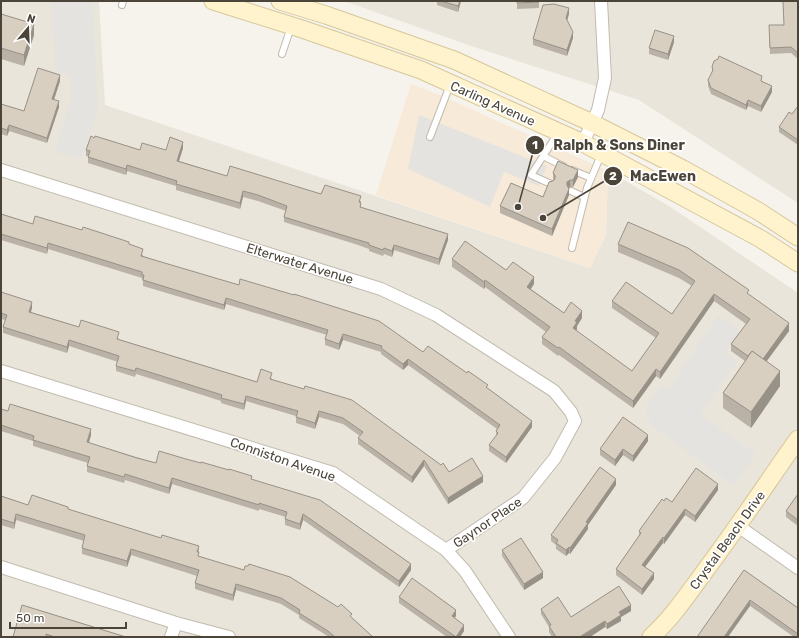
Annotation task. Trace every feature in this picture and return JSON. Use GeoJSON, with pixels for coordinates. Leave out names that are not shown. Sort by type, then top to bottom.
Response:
{"type":"FeatureCollection","features":[{"type":"Feature","properties":{"kind":"main road","name":"Carling Avenue"},"geometry":{"type":"LineString","coordinates":[[214,1],[292,25],[421,70],[583,143],[761,238],[798,263]]}},
{"type":"Feature","properties":{"kind":"main road","name":"Carling Avenue"},"geometry":{"type":"LineString","coordinates":[[280,1],[326,15],[454,60],[592,123],[690,172],[758,211],[798,237]]}},
{"type":"Feature","properties":{"kind":"main road","name":"Crystal Beach Drive"},"geometry":{"type":"LineString","coordinates":[[650,637],[669,619],[738,526],[798,440]]}},
{"type":"Feature","properties":{"kind":"street"},"geometry":{"type":"LineString","coordinates":[[583,143],[598,110],[605,78],[601,1]]}},
{"type":"Feature","properties":{"kind":"street","name":"Elterwater Avenue"},"geometry":{"type":"LineString","coordinates":[[1,170],[381,289],[436,315],[554,391],[571,412]]}},
{"type":"Feature","properties":{"kind":"street","name":"Conniston Avenue"},"geometry":{"type":"LineString","coordinates":[[1,371],[333,473],[446,550],[465,571],[509,637]]}},
{"type":"Feature","properties":{"kind":"street","name":"Gaynor Place"},"geometry":{"type":"LineString","coordinates":[[446,550],[523,498],[555,458],[575,421],[571,412]]}},
{"type":"Feature","properties":{"kind":"street"},"geometry":{"type":"LineString","coordinates":[[738,526],[798,568]]}},
{"type":"Feature","properties":{"kind":"street"},"geometry":{"type":"LineString","coordinates":[[1,566],[176,623],[229,637]]}},
{"type":"Feature","properties":{"kind":"street"},"geometry":{"type":"LineString","coordinates":[[171,637],[176,623]]}},
{"type":"Feature","properties":{"kind":"lane"},"geometry":{"type":"LineString","coordinates":[[282,54],[292,25]]}},
{"type":"Feature","properties":{"kind":"lane"},"geometry":{"type":"LineString","coordinates":[[430,137],[450,84]]}},
{"type":"Feature","properties":{"kind":"lane"},"geometry":{"type":"LineString","coordinates":[[552,184],[531,175],[559,132]]}},
{"type":"Feature","properties":{"kind":"lane"},"geometry":{"type":"LineString","coordinates":[[572,248],[584,197],[602,153]]}},
{"type":"Feature","properties":{"kind":"lane"},"geometry":{"type":"LineString","coordinates":[[543,156],[591,178]]}},
{"type":"Feature","properties":{"kind":"lane"},"geometry":{"type":"LineString","coordinates":[[571,191],[584,197]]}},
{"type":"Feature","properties":{"kind":"shaded area"},"geometry":{"type":"Polygon","coordinates":[[[1,1],[99,1],[105,105],[590,268],[606,235],[608,171],[669,206],[798,293],[798,637],[1,637],[1,1]]]}},
{"type":"Feature","properties":{"kind":"shaded area"},"geometry":{"type":"Polygon","coordinates":[[[51,1],[92,1],[98,110],[81,159],[55,152],[71,100],[70,75],[56,73],[51,1]]]}},
{"type":"Feature","properties":{"kind":"shaded area"},"geometry":{"type":"Polygon","coordinates":[[[344,1],[798,1],[798,203],[639,100],[474,47],[344,1]]]}},
{"type":"Feature","properties":{"kind":"shaded area"},"geometry":{"type":"Polygon","coordinates":[[[411,84],[440,95],[608,171],[606,235],[590,268],[376,195],[411,84]]]}},
{"type":"Feature","properties":{"kind":"shaded area"},"geometry":{"type":"Polygon","coordinates":[[[419,115],[547,166],[539,186],[504,172],[490,207],[408,169],[419,115]]]}},
{"type":"Feature","properties":{"kind":"shaded area"},"geometry":{"type":"Polygon","coordinates":[[[718,316],[740,330],[725,352],[737,362],[700,415],[756,453],[734,486],[651,425],[645,409],[661,386],[668,390],[718,316]]]}},
{"type":"Feature","properties":{"kind":"building"},"geometry":{"type":"Polygon","coordinates":[[[441,1],[460,1],[458,6],[441,1]]]}},
{"type":"Feature","properties":{"kind":"building"},"geometry":{"type":"Polygon","coordinates":[[[517,1],[539,1],[539,2],[517,3],[517,1]]]}},
{"type":"Feature","properties":{"kind":"building"},"geometry":{"type":"Polygon","coordinates":[[[783,1],[798,1],[798,53],[791,47],[770,48],[769,25],[784,25],[783,1]]]}},
{"type":"Feature","properties":{"kind":"building"},"geometry":{"type":"Polygon","coordinates":[[[554,4],[569,8],[566,18],[573,32],[567,50],[533,39],[543,5],[554,4]]]}},
{"type":"Feature","properties":{"kind":"building"},"geometry":{"type":"Polygon","coordinates":[[[1,14],[34,24],[24,55],[1,48],[1,14]]]}},
{"type":"Feature","properties":{"kind":"building"},"geometry":{"type":"Polygon","coordinates":[[[655,30],[674,36],[668,54],[649,48],[655,30]]]}},
{"type":"Feature","properties":{"kind":"building"},"geometry":{"type":"Polygon","coordinates":[[[719,56],[762,76],[761,81],[772,86],[761,106],[748,100],[746,105],[711,88],[708,80],[713,70],[712,67],[714,61],[718,59],[719,56]]]}},
{"type":"Feature","properties":{"kind":"building"},"geometry":{"type":"Polygon","coordinates":[[[38,68],[60,75],[52,99],[59,101],[47,138],[9,125],[7,130],[1,128],[1,104],[24,111],[38,68]]]}},
{"type":"Feature","properties":{"kind":"building"},"geometry":{"type":"Polygon","coordinates":[[[798,106],[798,140],[779,127],[789,112],[792,114],[798,106]]]}},
{"type":"Feature","properties":{"kind":"building"},"geometry":{"type":"Polygon","coordinates":[[[91,136],[140,150],[142,143],[166,150],[170,137],[183,142],[177,161],[227,176],[230,166],[321,194],[325,185],[361,196],[359,202],[361,203],[360,207],[448,234],[439,259],[394,245],[392,251],[384,248],[383,250],[369,245],[369,243],[284,217],[287,206],[258,195],[243,191],[240,203],[176,184],[177,181],[127,165],[126,169],[88,157],[90,151],[86,150],[91,136]]]}},
{"type":"Feature","properties":{"kind":"building"},"geometry":{"type":"Polygon","coordinates":[[[558,161],[578,170],[573,180],[567,182],[569,189],[552,229],[500,206],[511,183],[543,197],[549,182],[555,179],[555,175],[553,173],[558,161]]]}},
{"type":"Feature","properties":{"kind":"building"},"geometry":{"type":"Polygon","coordinates":[[[1,214],[33,224],[35,216],[82,230],[83,227],[129,242],[129,244],[143,249],[141,256],[239,285],[240,279],[294,294],[379,321],[423,352],[428,346],[467,373],[468,371],[488,385],[486,387],[532,421],[506,457],[489,445],[498,433],[496,431],[500,425],[408,359],[403,364],[381,348],[382,346],[343,334],[339,344],[325,339],[328,330],[226,298],[224,305],[143,280],[144,275],[142,275],[142,272],[48,243],[47,248],[1,234],[1,214]]]}},
{"type":"Feature","properties":{"kind":"building"},"geometry":{"type":"Polygon","coordinates":[[[628,222],[688,248],[749,290],[747,293],[789,323],[763,359],[752,351],[748,356],[731,344],[750,319],[714,294],[660,372],[656,369],[633,401],[559,347],[558,348],[542,337],[550,327],[485,280],[484,282],[452,259],[465,241],[506,270],[513,262],[534,277],[527,287],[564,313],[571,302],[582,311],[575,321],[577,322],[573,328],[632,371],[659,333],[612,301],[626,282],[672,314],[695,281],[679,270],[618,244],[628,222]]]}},
{"type":"Feature","properties":{"kind":"building"},"geometry":{"type":"Polygon","coordinates":[[[1,292],[32,302],[29,312],[79,327],[81,320],[119,332],[117,339],[257,382],[261,369],[272,373],[270,379],[304,389],[305,386],[352,400],[441,465],[443,463],[449,472],[472,458],[483,476],[448,498],[424,460],[412,477],[358,438],[363,432],[343,418],[319,411],[315,423],[296,417],[298,411],[246,396],[244,404],[221,398],[222,395],[136,368],[135,371],[116,366],[119,356],[69,340],[67,347],[3,327],[7,315],[1,313],[1,292]]]}},
{"type":"Feature","properties":{"kind":"building"},"geometry":{"type":"Polygon","coordinates":[[[752,351],[780,371],[751,412],[723,393],[752,351]]]}},
{"type":"Feature","properties":{"kind":"building"},"geometry":{"type":"Polygon","coordinates":[[[10,404],[91,429],[87,442],[137,458],[156,463],[159,451],[252,476],[251,479],[320,500],[411,564],[399,581],[303,514],[300,524],[285,519],[287,512],[259,503],[259,505],[172,478],[169,488],[125,474],[124,477],[87,466],[90,457],[33,440],[34,436],[1,425],[1,409],[8,411],[10,404]]]}},
{"type":"Feature","properties":{"kind":"building"},"geometry":{"type":"Polygon","coordinates":[[[623,417],[648,435],[633,456],[623,449],[615,460],[600,449],[623,417]]]}},
{"type":"Feature","properties":{"kind":"building"},"geometry":{"type":"Polygon","coordinates":[[[600,467],[616,479],[586,522],[588,523],[570,548],[569,547],[566,550],[556,543],[558,540],[551,535],[600,467]]]}},
{"type":"Feature","properties":{"kind":"building"},"geometry":{"type":"Polygon","coordinates":[[[696,468],[718,484],[695,516],[685,509],[642,565],[654,573],[642,589],[616,569],[641,533],[639,531],[662,499],[664,501],[666,498],[672,502],[696,468]]]}},
{"type":"Feature","properties":{"kind":"building"},"geometry":{"type":"Polygon","coordinates":[[[798,494],[798,520],[786,511],[798,494]]]}},
{"type":"Feature","properties":{"kind":"building"},"geometry":{"type":"Polygon","coordinates":[[[32,495],[68,507],[68,509],[161,538],[162,535],[199,546],[197,552],[199,552],[198,556],[244,570],[245,566],[248,566],[249,564],[290,577],[338,607],[341,604],[352,614],[350,616],[373,637],[335,637],[299,613],[300,610],[281,598],[236,584],[233,595],[195,583],[199,570],[131,549],[127,561],[82,548],[85,535],[16,514],[14,523],[1,519],[1,496],[28,505],[32,495]]]}},
{"type":"Feature","properties":{"kind":"building"},"geometry":{"type":"Polygon","coordinates":[[[521,538],[543,572],[524,584],[502,550],[521,538]]]}},
{"type":"Feature","properties":{"kind":"building"},"geometry":{"type":"Polygon","coordinates":[[[744,570],[798,608],[798,634],[750,600],[724,637],[697,637],[744,570]]]}},
{"type":"Feature","properties":{"kind":"building"},"geometry":{"type":"Polygon","coordinates":[[[412,578],[456,610],[452,616],[464,625],[456,637],[399,597],[412,578]]]}},
{"type":"Feature","properties":{"kind":"building"},"geometry":{"type":"Polygon","coordinates":[[[619,586],[631,605],[619,612],[621,615],[607,624],[605,621],[581,636],[582,637],[556,637],[549,626],[551,625],[541,609],[558,597],[571,617],[619,586]]]}},
{"type":"Feature","properties":{"kind":"building"},"geometry":{"type":"Polygon","coordinates":[[[22,605],[126,637],[55,637],[46,634],[46,637],[13,637],[22,605]]]}},
{"type":"Feature","properties":{"kind":"place","name":"Ralph & Sons Diner"},"geometry":{"type":"Point","coordinates":[518,207]}},
{"type":"Feature","properties":{"kind":"place","name":"MacEwen"},"geometry":{"type":"Point","coordinates":[543,218]}}]}
